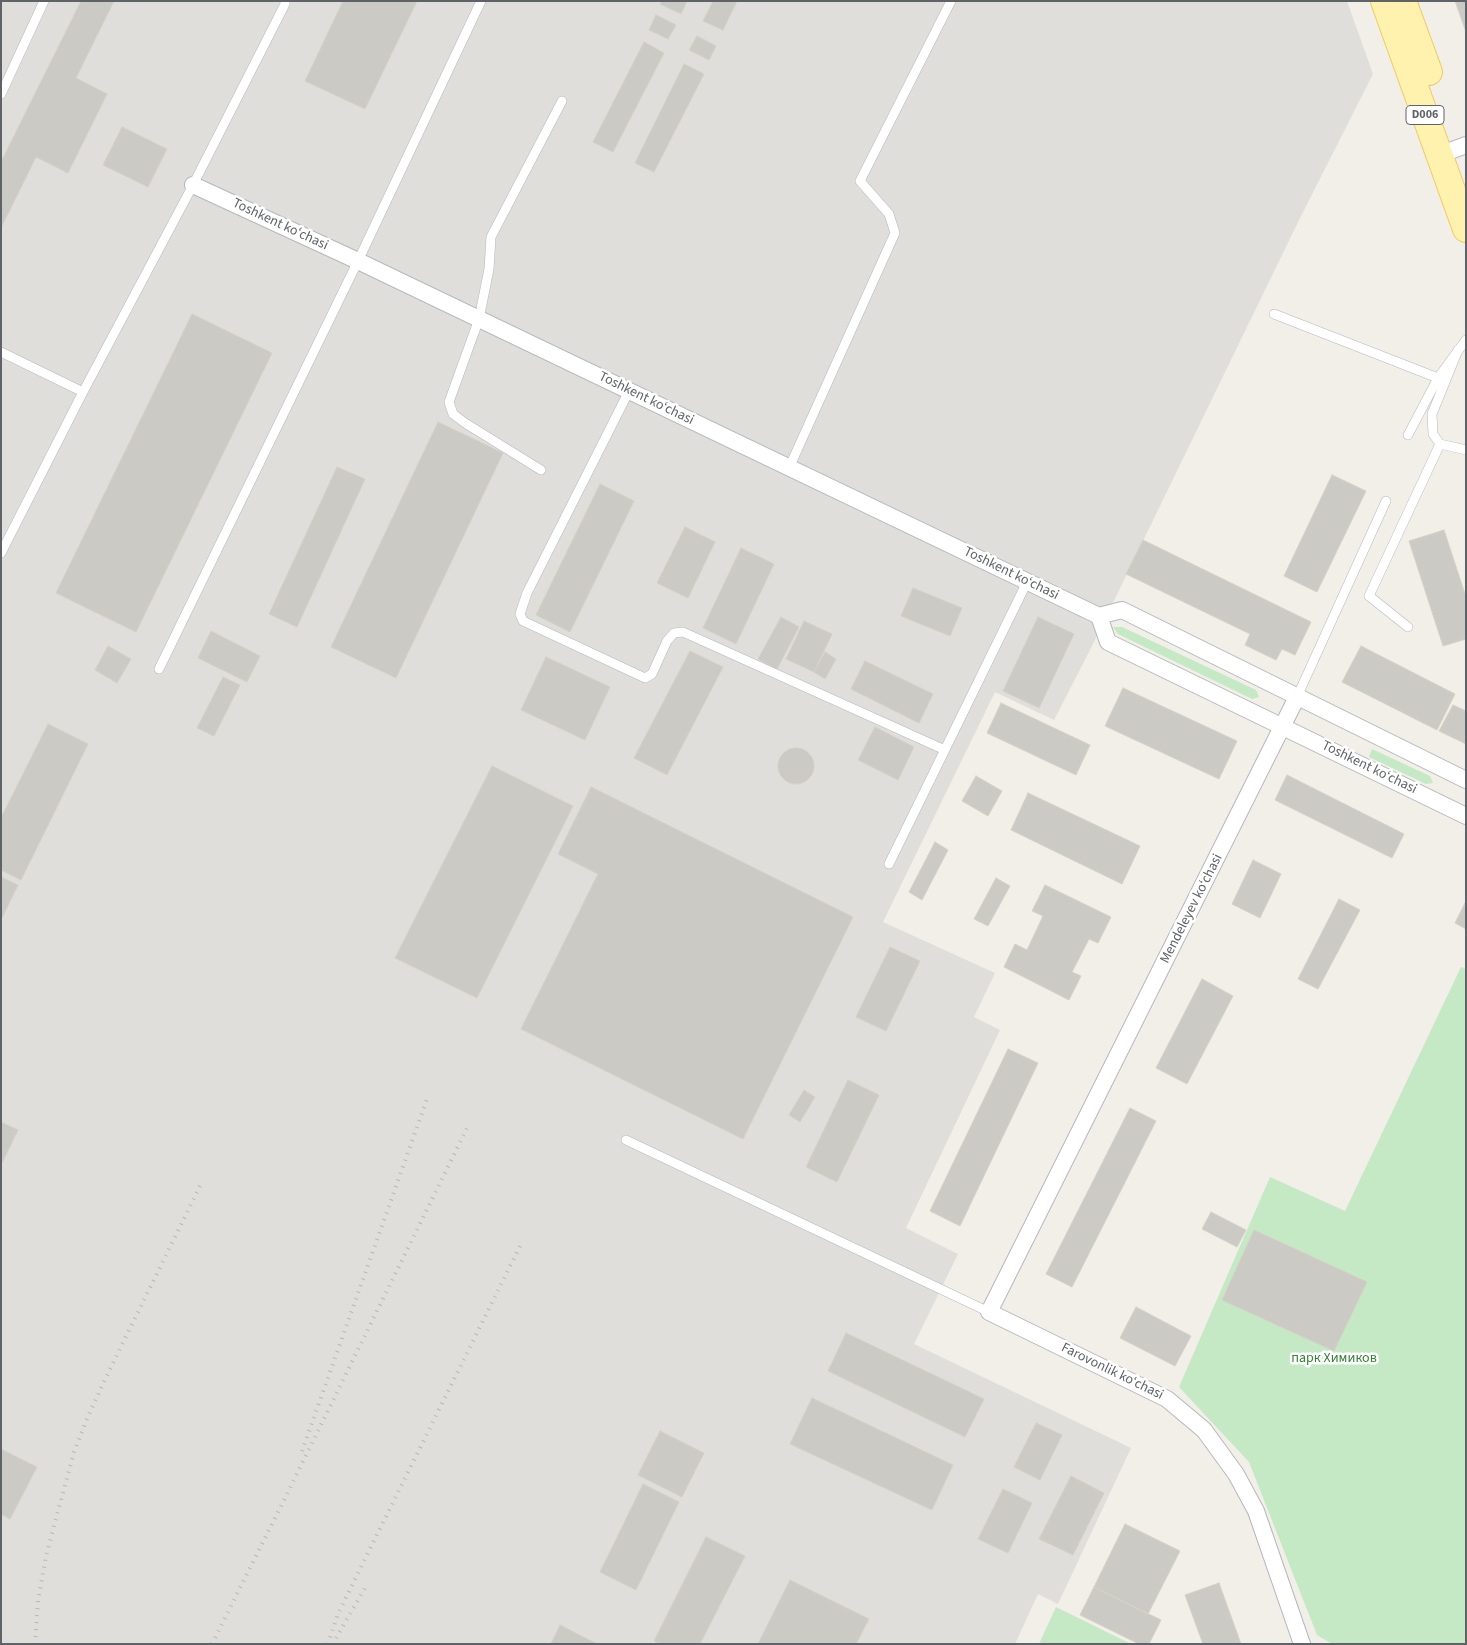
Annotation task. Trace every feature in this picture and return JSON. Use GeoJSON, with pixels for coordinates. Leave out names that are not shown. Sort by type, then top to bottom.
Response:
{"type":"FeatureCollection","features":[{"type":"Feature","properties":{"kind":"main road","name":"D006"},"geometry":{"type":"LineString","coordinates":[[1384,1],[1466,176]]}},
{"type":"Feature","properties":{"kind":"main road","name":"D006"},"geometry":{"type":"LineString","coordinates":[[1404,1],[1454,150],[1466,229]]}},
{"type":"Feature","properties":{"kind":"street","name":"Toshkent ko‘chasi"},"geometry":{"type":"LineString","coordinates":[[193,185],[358,261],[1099,616],[1108,642],[1466,816]]}},
{"type":"Feature","properties":{"kind":"street"},"geometry":{"type":"LineString","coordinates":[[1099,616],[1122,610],[1466,780]]}},
{"type":"Feature","properties":{"kind":"street","name":"Mendeleyev ko‘chasi"},"geometry":{"type":"LineString","coordinates":[[989,1312],[1298,697]]}},
{"type":"Feature","properties":{"kind":"street","name":"Farovonlik ko‘chasi"},"geometry":{"type":"LineString","coordinates":[[989,1312],[1167,1399],[1204,1430],[1236,1474],[1256,1511],[1302,1644]]}},
{"type":"Feature","properties":{"kind":"lane"},"geometry":{"type":"LineString","coordinates":[[1,94],[44,1]]}},
{"type":"Feature","properties":{"kind":"lane"},"geometry":{"type":"LineString","coordinates":[[1,553],[83,392],[193,185],[285,1]]}},
{"type":"Feature","properties":{"kind":"lane"},"geometry":{"type":"LineString","coordinates":[[158,668],[358,261],[481,1]]}},
{"type":"Feature","properties":{"kind":"lane"},"geometry":{"type":"LineString","coordinates":[[789,468],[895,233],[889,214],[860,181],[951,1]]}},
{"type":"Feature","properties":{"kind":"lane"},"geometry":{"type":"LineString","coordinates":[[541,470],[465,423],[453,414],[449,402],[479,319],[489,269],[490,237],[562,101]]}},
{"type":"Feature","properties":{"kind":"lane"},"geometry":{"type":"LineString","coordinates":[[1274,314],[1438,378]]}},
{"type":"Feature","properties":{"kind":"lane"},"geometry":{"type":"LineString","coordinates":[[1408,435],[1438,378],[1466,340]]}},
{"type":"Feature","properties":{"kind":"lane"},"geometry":{"type":"LineString","coordinates":[[1458,350],[1432,414],[1433,434],[1440,444],[1466,450]]}},
{"type":"Feature","properties":{"kind":"lane"},"geometry":{"type":"LineString","coordinates":[[1,352],[83,392]]}},
{"type":"Feature","properties":{"kind":"lane"},"geometry":{"type":"LineString","coordinates":[[629,391],[527,593],[520,614],[523,621],[645,678],[652,674],[667,641],[674,633],[683,632],[945,750]]}},
{"type":"Feature","properties":{"kind":"lane"},"geometry":{"type":"LineString","coordinates":[[1408,627],[1369,596],[1440,444]]}},
{"type":"Feature","properties":{"kind":"lane","name":"Mendeleyev ko‘chasi"},"geometry":{"type":"LineString","coordinates":[[1298,697],[1386,501]]}},
{"type":"Feature","properties":{"kind":"lane"},"geometry":{"type":"LineString","coordinates":[[889,864],[1026,582]]}},
{"type":"Feature","properties":{"kind":"lane"},"geometry":{"type":"LineString","coordinates":[[626,1140],[989,1312]]}},
{"type":"Feature","properties":{"kind":"shaded area"},"geometry":{"type":"Polygon","coordinates":[[[1,1],[1347,1],[1373,74],[1300,218],[1088,654],[1054,720],[995,692],[883,922],[995,973],[974,1017],[1000,1030],[906,1228],[958,1254],[914,1344],[1131,1448],[1058,1604],[1038,1594],[1015,1644],[1,1644],[1,1]]]}},
{"type":"Feature","properties":{"kind":"green space"},"geometry":{"type":"Polygon","coordinates":[[[1113,627],[1122,627],[1256,690],[1259,697],[1252,699],[1118,634],[1113,627]]]}},
{"type":"Feature","properties":{"kind":"green space"},"geometry":{"type":"Polygon","coordinates":[[[1372,749],[1430,776],[1433,783],[1426,784],[1369,757],[1372,749]]]}},
{"type":"Feature","properties":{"kind":"green space","name":"парк Химиков"},"geometry":{"type":"Polygon","coordinates":[[[1461,967],[1466,969],[1466,1644],[1332,1644],[1317,1635],[1249,1462],[1179,1387],[1270,1177],[1345,1211],[1461,967]]]}},
{"type":"Feature","properties":{"kind":"green space"},"geometry":{"type":"Polygon","coordinates":[[[1056,1607],[1131,1644],[1039,1644],[1056,1607]]]}},
{"type":"Feature","properties":{"kind":"building"},"geometry":{"type":"Polygon","coordinates":[[[81,1],[114,1],[76,78],[107,94],[68,173],[36,157],[1,228],[1,162],[81,1]]]}},
{"type":"Feature","properties":{"kind":"building"},"geometry":{"type":"Polygon","coordinates":[[[343,1],[417,1],[365,109],[305,81],[343,1]]]}},
{"type":"Feature","properties":{"kind":"building"},"geometry":{"type":"Polygon","coordinates":[[[662,1],[687,1],[681,14],[660,4],[662,1]]]}},
{"type":"Feature","properties":{"kind":"building"},"geometry":{"type":"Polygon","coordinates":[[[713,1],[737,1],[723,30],[703,21],[713,1]]]}},
{"type":"Feature","properties":{"kind":"building"},"geometry":{"type":"Polygon","coordinates":[[[1455,1],[1466,1],[1466,32],[1455,1]]]}},
{"type":"Feature","properties":{"kind":"building"},"geometry":{"type":"Polygon","coordinates":[[[656,15],[676,25],[668,39],[649,30],[656,15]]]}},
{"type":"Feature","properties":{"kind":"building"},"geometry":{"type":"Polygon","coordinates":[[[697,36],[716,46],[709,60],[689,50],[697,36]]]}},
{"type":"Feature","properties":{"kind":"building"},"geometry":{"type":"Polygon","coordinates":[[[644,42],[664,53],[613,152],[593,142],[644,42]]]}},
{"type":"Feature","properties":{"kind":"building"},"geometry":{"type":"Polygon","coordinates":[[[684,64],[704,74],[654,172],[635,163],[684,64]]]}},
{"type":"Feature","properties":{"kind":"building"},"geometry":{"type":"Polygon","coordinates":[[[122,127],[167,149],[148,187],[103,165],[122,127]]]}},
{"type":"Feature","properties":{"kind":"building"},"geometry":{"type":"Polygon","coordinates":[[[192,314],[272,353],[136,632],[56,593],[192,314]]]}},
{"type":"Feature","properties":{"kind":"building"},"geometry":{"type":"Polygon","coordinates":[[[438,422],[503,453],[396,678],[331,647],[438,422]]]}},
{"type":"Feature","properties":{"kind":"building"},"geometry":{"type":"Polygon","coordinates":[[[337,467],[365,479],[297,627],[269,614],[337,467]]]}},
{"type":"Feature","properties":{"kind":"building"},"geometry":{"type":"Polygon","coordinates":[[[1332,475],[1366,491],[1317,592],[1284,576],[1332,475]]]}},
{"type":"Feature","properties":{"kind":"building"},"geometry":{"type":"Polygon","coordinates":[[[600,484],[634,501],[570,632],[536,615],[600,484]]]}},
{"type":"Feature","properties":{"kind":"building"},"geometry":{"type":"Polygon","coordinates":[[[685,527],[715,542],[688,598],[657,583],[685,527]]]}},
{"type":"Feature","properties":{"kind":"building"},"geometry":{"type":"Polygon","coordinates":[[[1444,530],[1466,597],[1466,639],[1443,646],[1409,541],[1444,530]]]}},
{"type":"Feature","properties":{"kind":"building"},"geometry":{"type":"Polygon","coordinates":[[[1143,540],[1311,622],[1295,655],[1282,649],[1276,660],[1245,645],[1250,634],[1126,574],[1143,540]]]}},
{"type":"Feature","properties":{"kind":"building"},"geometry":{"type":"Polygon","coordinates":[[[741,548],[774,564],[736,644],[703,628],[741,548]]]}},
{"type":"Feature","properties":{"kind":"building"},"geometry":{"type":"Polygon","coordinates":[[[913,588],[962,608],[950,636],[901,616],[913,588]]]}},
{"type":"Feature","properties":{"kind":"building"},"geometry":{"type":"Polygon","coordinates":[[[781,617],[799,627],[777,669],[758,659],[781,617]]]}},
{"type":"Feature","properties":{"kind":"building"},"geometry":{"type":"Polygon","coordinates":[[[1038,617],[1074,634],[1039,708],[1003,691],[1038,617]]]}},
{"type":"Feature","properties":{"kind":"building"},"geometry":{"type":"Polygon","coordinates":[[[804,621],[832,634],[814,672],[786,659],[804,621]]]}},
{"type":"Feature","properties":{"kind":"building"},"geometry":{"type":"Polygon","coordinates":[[[211,631],[260,656],[247,682],[198,658],[211,631]]]}},
{"type":"Feature","properties":{"kind":"building"},"geometry":{"type":"Polygon","coordinates":[[[108,646],[131,659],[117,683],[95,670],[108,646]]]}},
{"type":"Feature","properties":{"kind":"building"},"geometry":{"type":"Polygon","coordinates":[[[1361,646],[1455,694],[1437,730],[1342,682],[1361,646]]]}},
{"type":"Feature","properties":{"kind":"building"},"geometry":{"type":"Polygon","coordinates":[[[690,651],[723,667],[667,775],[634,758],[690,651]]]}},
{"type":"Feature","properties":{"kind":"building"},"geometry":{"type":"Polygon","coordinates":[[[825,652],[836,659],[825,679],[814,672],[825,652]]]}},
{"type":"Feature","properties":{"kind":"building"},"geometry":{"type":"Polygon","coordinates":[[[546,657],[610,687],[585,740],[521,710],[546,657]]]}},
{"type":"Feature","properties":{"kind":"building"},"geometry":{"type":"Polygon","coordinates":[[[865,661],[933,694],[919,723],[851,689],[865,661]]]}},
{"type":"Feature","properties":{"kind":"building"},"geometry":{"type":"Polygon","coordinates":[[[223,677],[240,685],[214,736],[197,728],[223,677]]]}},
{"type":"Feature","properties":{"kind":"building"},"geometry":{"type":"Polygon","coordinates":[[[1123,688],[1237,741],[1219,779],[1105,726],[1123,688]]]}},
{"type":"Feature","properties":{"kind":"building"},"geometry":{"type":"Polygon","coordinates":[[[1001,703],[1090,745],[1076,775],[987,733],[1001,703]]]}},
{"type":"Feature","properties":{"kind":"building"},"geometry":{"type":"Polygon","coordinates":[[[1453,705],[1466,711],[1466,744],[1439,731],[1453,705]]]}},
{"type":"Feature","properties":{"kind":"building"},"geometry":{"type":"Polygon","coordinates":[[[48,724],[88,744],[21,880],[1,870],[1,818],[48,724]]]}},
{"type":"Feature","properties":{"kind":"building"},"geometry":{"type":"Polygon","coordinates":[[[875,727],[914,747],[898,780],[858,760],[875,727]]]}},
{"type":"Feature","properties":{"kind":"building"},"geometry":{"type":"Polygon","coordinates":[[[796,748],[803,749],[809,753],[813,759],[813,773],[809,779],[803,783],[796,784],[789,783],[783,779],[779,773],[778,766],[779,759],[783,753],[789,749],[796,748]]]}},
{"type":"Feature","properties":{"kind":"building"},"geometry":{"type":"Polygon","coordinates":[[[492,766],[573,806],[477,998],[395,958],[492,766]]]}},
{"type":"Feature","properties":{"kind":"building"},"geometry":{"type":"Polygon","coordinates":[[[1287,775],[1404,834],[1392,858],[1275,800],[1287,775]]]}},
{"type":"Feature","properties":{"kind":"building"},"geometry":{"type":"Polygon","coordinates":[[[976,776],[1002,791],[988,816],[962,801],[976,776]]]}},
{"type":"Feature","properties":{"kind":"building"},"geometry":{"type":"Polygon","coordinates":[[[591,787],[853,917],[743,1139],[521,1029],[598,874],[558,854],[591,787]]]}},
{"type":"Feature","properties":{"kind":"building"},"geometry":{"type":"Polygon","coordinates":[[[1028,793],[1140,846],[1122,884],[1011,830],[1028,793]]]}},
{"type":"Feature","properties":{"kind":"building"},"geometry":{"type":"Polygon","coordinates":[[[935,842],[948,850],[922,900],[909,892],[935,842]]]}},
{"type":"Feature","properties":{"kind":"building"},"geometry":{"type":"Polygon","coordinates":[[[1253,860],[1281,874],[1260,918],[1232,904],[1253,860]]]}},
{"type":"Feature","properties":{"kind":"building"},"geometry":{"type":"Polygon","coordinates":[[[1,877],[18,885],[1,920],[1,877]]]}},
{"type":"Feature","properties":{"kind":"building"},"geometry":{"type":"Polygon","coordinates":[[[996,878],[1010,886],[988,926],[974,919],[996,878]]]}},
{"type":"Feature","properties":{"kind":"building"},"geometry":{"type":"Polygon","coordinates":[[[1045,885],[1111,917],[1098,943],[1089,939],[1072,972],[1081,976],[1069,1000],[1004,967],[1015,944],[1027,950],[1043,916],[1032,911],[1045,885]]]}},
{"type":"Feature","properties":{"kind":"building"},"geometry":{"type":"Polygon","coordinates":[[[1339,899],[1360,910],[1318,989],[1298,979],[1339,899]]]}},
{"type":"Feature","properties":{"kind":"building"},"geometry":{"type":"Polygon","coordinates":[[[1466,901],[1466,929],[1455,923],[1466,901]]]}},
{"type":"Feature","properties":{"kind":"building"},"geometry":{"type":"Polygon","coordinates":[[[890,947],[920,961],[886,1031],[856,1017],[890,947]]]}},
{"type":"Feature","properties":{"kind":"building"},"geometry":{"type":"Polygon","coordinates":[[[1202,979],[1233,996],[1187,1084],[1156,1068],[1202,979]]]}},
{"type":"Feature","properties":{"kind":"building"},"geometry":{"type":"Polygon","coordinates":[[[1008,1049],[1038,1063],[960,1226],[930,1211],[1008,1049]]]}},
{"type":"Feature","properties":{"kind":"building"},"geometry":{"type":"Polygon","coordinates":[[[848,1080],[879,1095],[837,1182],[806,1167],[848,1080]]]}},
{"type":"Feature","properties":{"kind":"building"},"geometry":{"type":"Polygon","coordinates":[[[804,1090],[815,1097],[800,1122],[789,1115],[804,1090]]]}},
{"type":"Feature","properties":{"kind":"building"},"geometry":{"type":"Polygon","coordinates":[[[1130,1108],[1156,1121],[1072,1287],[1046,1274],[1130,1108]]]}},
{"type":"Feature","properties":{"kind":"building"},"geometry":{"type":"Polygon","coordinates":[[[1,1122],[18,1130],[1,1165],[1,1122]]]}},
{"type":"Feature","properties":{"kind":"building"},"geometry":{"type":"Polygon","coordinates":[[[1211,1212],[1246,1230],[1237,1247],[1202,1229],[1211,1212]]]}},
{"type":"Feature","properties":{"kind":"building"},"geometry":{"type":"Polygon","coordinates":[[[1254,1230],[1367,1282],[1334,1351],[1222,1300],[1254,1230]]]}},
{"type":"Feature","properties":{"kind":"building"},"geometry":{"type":"Polygon","coordinates":[[[1136,1307],[1191,1336],[1175,1366],[1120,1338],[1136,1307]]]}},
{"type":"Feature","properties":{"kind":"building"},"geometry":{"type":"Polygon","coordinates":[[[846,1333],[984,1399],[965,1437],[828,1371],[846,1333]]]}},
{"type":"Feature","properties":{"kind":"building"},"geometry":{"type":"Polygon","coordinates":[[[812,1398],[953,1465],[932,1510],[790,1444],[812,1398]]]}},
{"type":"Feature","properties":{"kind":"building"},"geometry":{"type":"Polygon","coordinates":[[[1036,1423],[1062,1435],[1040,1480],[1014,1467],[1036,1423]]]}},
{"type":"Feature","properties":{"kind":"building"},"geometry":{"type":"Polygon","coordinates":[[[660,1431],[704,1453],[682,1497],[638,1475],[660,1431]]]}},
{"type":"Feature","properties":{"kind":"building"},"geometry":{"type":"Polygon","coordinates":[[[1,1449],[37,1467],[10,1519],[1,1514],[1,1449]]]}},
{"type":"Feature","properties":{"kind":"building"},"geometry":{"type":"Polygon","coordinates":[[[1071,1476],[1104,1493],[1073,1555],[1039,1539],[1071,1476]]]}},
{"type":"Feature","properties":{"kind":"building"},"geometry":{"type":"Polygon","coordinates":[[[643,1484],[679,1502],[636,1590],[600,1572],[643,1484]]]}},
{"type":"Feature","properties":{"kind":"building"},"geometry":{"type":"Polygon","coordinates":[[[1003,1489],[1032,1503],[1008,1553],[978,1539],[1003,1489]]]}},
{"type":"Feature","properties":{"kind":"building"},"geometry":{"type":"Polygon","coordinates":[[[1125,1524],[1180,1551],[1148,1614],[1094,1587],[1125,1524]]]}},
{"type":"Feature","properties":{"kind":"building"},"geometry":{"type":"Polygon","coordinates":[[[706,1537],[745,1556],[700,1644],[660,1644],[654,1641],[706,1537]]]}},
{"type":"Feature","properties":{"kind":"building"},"geometry":{"type":"Polygon","coordinates":[[[790,1580],[869,1619],[856,1644],[758,1644],[790,1580]]]}},
{"type":"Feature","properties":{"kind":"building"},"geometry":{"type":"Polygon","coordinates":[[[1219,1583],[1241,1644],[1203,1644],[1185,1595],[1219,1583]]]}},
{"type":"Feature","properties":{"kind":"building"},"geometry":{"type":"Polygon","coordinates":[[[1094,1587],[1161,1620],[1149,1644],[1139,1644],[1080,1615],[1094,1587]]]}},
{"type":"Feature","properties":{"kind":"building"},"geometry":{"type":"Polygon","coordinates":[[[560,1625],[597,1644],[551,1644],[560,1625]]]}},
{"type":"Feature","properties":{"kind":"railway"},"geometry":{"type":"LineString","coordinates":[[302,1451],[427,1099]]}},
{"type":"Feature","properties":{"kind":"railway"},"geometry":{"type":"LineString","coordinates":[[212,1644],[468,1126]]}},
{"type":"Feature","properties":{"kind":"railway"},"geometry":{"type":"LineString","coordinates":[[35,1644],[38,1601],[46,1556],[74,1452],[111,1367],[200,1186]]}},
{"type":"Feature","properties":{"kind":"railway"},"geometry":{"type":"LineString","coordinates":[[328,1644],[338,1614],[522,1242]]}},
{"type":"Feature","properties":{"kind":"railway"},"geometry":{"type":"LineString","coordinates":[[336,1638],[365,1588]]}}]}
